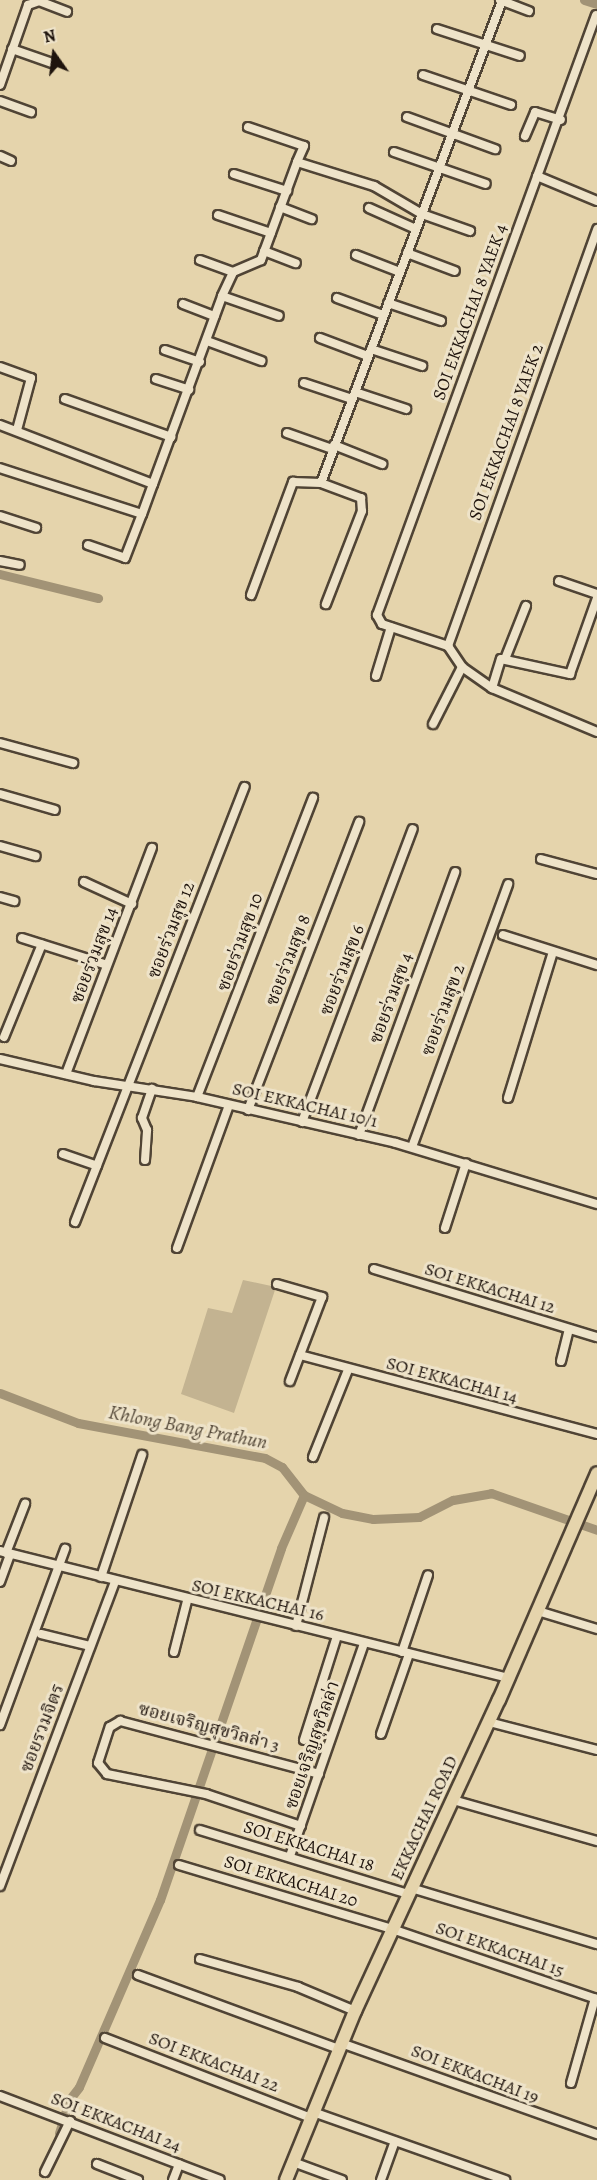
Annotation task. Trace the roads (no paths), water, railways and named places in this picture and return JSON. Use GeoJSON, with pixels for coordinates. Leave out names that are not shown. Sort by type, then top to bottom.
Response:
{"type":"FeatureCollection","features":[{"type":"Feature","properties":{"kind":"main road","name":"EKKACHAI ROAD"},"geometry":{"type":"LineString","coordinates":[[286,2180],[355,2011],[509,1678],[581,1507],[592,1495],[597,1473]]}},
{"type":"Feature","properties":{"kind":"street"},"geometry":{"type":"LineString","coordinates":[[321,483],[501,0],[529,11]]}},
{"type":"Feature","properties":{"kind":"street"},"geometry":{"type":"LineString","coordinates":[[0,84],[30,2],[39,1],[67,12]]}},
{"type":"Feature","properties":{"kind":"street","name":"SOI EKKACHAI 8 YAEK 4"},"geometry":{"type":"LineString","coordinates":[[391,627],[378,620],[537,176],[561,120],[596,15]]}},
{"type":"Feature","properties":{"kind":"street"},"geometry":{"type":"LineString","coordinates":[[436,29],[520,56]]}},
{"type":"Feature","properties":{"kind":"street"},"geometry":{"type":"LineString","coordinates":[[12,49],[52,63]]}},
{"type":"Feature","properties":{"kind":"street"},"geometry":{"type":"LineString","coordinates":[[423,75],[511,105]]}},
{"type":"Feature","properties":{"kind":"street"},"geometry":{"type":"LineString","coordinates":[[0,101],[31,112]]}},
{"type":"Feature","properties":{"kind":"street"},"geometry":{"type":"LineString","coordinates":[[525,136],[535,112],[561,120]]}},
{"type":"Feature","properties":{"kind":"street"},"geometry":{"type":"LineString","coordinates":[[407,117],[495,149]]}},
{"type":"Feature","properties":{"kind":"street"},"geometry":{"type":"LineString","coordinates":[[88,545],[125,558],[200,362],[222,296],[233,272],[261,260],[304,146],[249,127]]}},
{"type":"Feature","properties":{"kind":"street"},"geometry":{"type":"LineString","coordinates":[[394,152],[486,184]]}},
{"type":"Feature","properties":{"kind":"street"},"geometry":{"type":"LineString","coordinates":[[0,156],[11,161]]}},
{"type":"Feature","properties":{"kind":"street"},"geometry":{"type":"LineString","coordinates":[[297,162],[374,186],[422,214],[470,231]]}},
{"type":"Feature","properties":{"kind":"street"},"geometry":{"type":"LineString","coordinates":[[234,174],[286,190]]}},
{"type":"Feature","properties":{"kind":"street"},"geometry":{"type":"LineString","coordinates":[[537,176],[597,201]]}},
{"type":"Feature","properties":{"kind":"street"},"geometry":{"type":"LineString","coordinates":[[280,207],[312,219]]}},
{"type":"Feature","properties":{"kind":"street"},"geometry":{"type":"LineString","coordinates":[[369,208],[416,229]]}},
{"type":"Feature","properties":{"kind":"street"},"geometry":{"type":"LineString","coordinates":[[218,215],[271,233]]}},
{"type":"Feature","properties":{"kind":"street","name":"SOI EKKACHAI 8 YAEK 2"},"geometry":{"type":"LineString","coordinates":[[448,646],[597,229]]}},
{"type":"Feature","properties":{"kind":"street"},"geometry":{"type":"LineString","coordinates":[[264,251],[296,263]]}},
{"type":"Feature","properties":{"kind":"street"},"geometry":{"type":"LineString","coordinates":[[407,253],[454,271]]}},
{"type":"Feature","properties":{"kind":"street"},"geometry":{"type":"LineString","coordinates":[[356,255],[400,272]]}},
{"type":"Feature","properties":{"kind":"street"},"geometry":{"type":"LineString","coordinates":[[200,260],[233,272]]}},
{"type":"Feature","properties":{"kind":"street"},"geometry":{"type":"LineString","coordinates":[[222,296],[279,316]]}},
{"type":"Feature","properties":{"kind":"street"},"geometry":{"type":"LineString","coordinates":[[337,298],[383,315]]}},
{"type":"Feature","properties":{"kind":"street"},"geometry":{"type":"LineString","coordinates":[[388,303],[441,321]]}},
{"type":"Feature","properties":{"kind":"street"},"geometry":{"type":"LineString","coordinates":[[183,304],[215,316]]}},
{"type":"Feature","properties":{"kind":"street"},"geometry":{"type":"LineString","coordinates":[[320,338],[422,366]]}},
{"type":"Feature","properties":{"kind":"street"},"geometry":{"type":"LineString","coordinates":[[207,341],[261,361]]}},
{"type":"Feature","properties":{"kind":"street"},"geometry":{"type":"LineString","coordinates":[[165,350],[200,362]]}},
{"type":"Feature","properties":{"kind":"street"},"geometry":{"type":"LineString","coordinates":[[0,367],[30,378],[16,430]]}},
{"type":"Feature","properties":{"kind":"street"},"geometry":{"type":"LineString","coordinates":[[156,379],[189,390]]}},
{"type":"Feature","properties":{"kind":"street"},"geometry":{"type":"LineString","coordinates":[[304,383],[406,408]]}},
{"type":"Feature","properties":{"kind":"street"},"geometry":{"type":"LineString","coordinates":[[65,399],[171,437]]}},
{"type":"Feature","properties":{"kind":"street"},"geometry":{"type":"LineString","coordinates":[[0,425],[153,484]]}},
{"type":"Feature","properties":{"kind":"street"},"geometry":{"type":"LineString","coordinates":[[287,433],[382,464]]}},
{"type":"Feature","properties":{"kind":"street"},"geometry":{"type":"LineString","coordinates":[[0,468],[142,514]]}},
{"type":"Feature","properties":{"kind":"street"},"geometry":{"type":"LineString","coordinates":[[251,595],[293,482],[321,483],[361,498],[362,511],[326,604]]}},
{"type":"Feature","properties":{"kind":"street"},"geometry":{"type":"LineString","coordinates":[[0,516],[36,528]]}},
{"type":"Feature","properties":{"kind":"street"},"geometry":{"type":"LineString","coordinates":[[0,561],[20,565]]}},
{"type":"Feature","properties":{"kind":"street"},"geometry":{"type":"LineString","coordinates":[[492,688],[499,660],[506,659],[570,674],[597,596],[559,581]]}},
{"type":"Feature","properties":{"kind":"street"},"geometry":{"type":"LineString","coordinates":[[506,659],[526,606]]}},
{"type":"Feature","properties":{"kind":"street"},"geometry":{"type":"LineString","coordinates":[[376,676],[391,627],[448,646],[462,667],[492,688],[597,732]]}},
{"type":"Feature","properties":{"kind":"street"},"geometry":{"type":"LineString","coordinates":[[433,724],[462,667]]}},
{"type":"Feature","properties":{"kind":"street"},"geometry":{"type":"LineString","coordinates":[[0,742],[73,764]]}},
{"type":"Feature","properties":{"kind":"street","name":"ซอยร่วมสุข 12"},"geometry":{"type":"LineString","coordinates":[[75,1222],[245,787]]}},
{"type":"Feature","properties":{"kind":"street"},"geometry":{"type":"LineString","coordinates":[[0,794],[55,810]]}},
{"type":"Feature","properties":{"kind":"street","name":"ซอยร่วมสุข 10"},"geometry":{"type":"LineString","coordinates":[[196,1097],[313,798]]}},
{"type":"Feature","properties":{"kind":"street","name":"ซอยร่วมสุข 8"},"geometry":{"type":"LineString","coordinates":[[248,1110],[359,822]]}},
{"type":"Feature","properties":{"kind":"street","name":"ซอยร่วมสุข 6"},"geometry":{"type":"LineString","coordinates":[[302,1122],[413,829]]}},
{"type":"Feature","properties":{"kind":"street"},"geometry":{"type":"LineString","coordinates":[[0,846],[36,856]]}},
{"type":"Feature","properties":{"kind":"street","name":"ซอยร่วมสุข 14"},"geometry":{"type":"LineString","coordinates":[[66,1074],[152,848]]}},
{"type":"Feature","properties":{"kind":"street"},"geometry":{"type":"LineString","coordinates":[[541,859],[597,874]]}},
{"type":"Feature","properties":{"kind":"street","name":"ซอยร่วมสุข 4"},"geometry":{"type":"LineString","coordinates":[[359,1135],[455,872]]}},
{"type":"Feature","properties":{"kind":"street"},"geometry":{"type":"LineString","coordinates":[[84,882],[132,904]]}},
{"type":"Feature","properties":{"kind":"street","name":"ซอยร่วมสุข 2"},"geometry":{"type":"LineString","coordinates":[[412,1147],[508,884]]}},
{"type":"Feature","properties":{"kind":"street"},"geometry":{"type":"LineString","coordinates":[[0,897],[14,901]]}},
{"type":"Feature","properties":{"kind":"street"},"geometry":{"type":"LineString","coordinates":[[502,935],[597,965]]}},
{"type":"Feature","properties":{"kind":"street"},"geometry":{"type":"LineString","coordinates":[[22,938],[107,965]]}},
{"type":"Feature","properties":{"kind":"street"},"geometry":{"type":"LineString","coordinates":[[4,1036],[42,944]]}},
{"type":"Feature","properties":{"kind":"street"},"geometry":{"type":"LineString","coordinates":[[508,1098],[553,952]]}},
{"type":"Feature","properties":{"kind":"street","name":"SOI EKKACHAI 10/1"},"geometry":{"type":"LineString","coordinates":[[0,1059],[66,1074],[196,1097],[412,1147],[597,1204]]}},
{"type":"Feature","properties":{"kind":"street"},"geometry":{"type":"LineString","coordinates":[[145,1160],[147,1130],[142,1118],[152,1089]]}},
{"type":"Feature","properties":{"kind":"street"},"geometry":{"type":"LineString","coordinates":[[177,1248],[229,1105]]}},
{"type":"Feature","properties":{"kind":"street"},"geometry":{"type":"LineString","coordinates":[[63,1154],[97,1166]]}},
{"type":"Feature","properties":{"kind":"street"},"geometry":{"type":"LineString","coordinates":[[445,1228],[466,1163]]}},
{"type":"Feature","properties":{"kind":"street","name":"SOI EKKACHAI 12"},"geometry":{"type":"LineString","coordinates":[[374,1269],[597,1337]]}},
{"type":"Feature","properties":{"kind":"street"},"geometry":{"type":"LineString","coordinates":[[277,1284],[322,1297],[290,1381]]}},
{"type":"Feature","properties":{"kind":"street"},"geometry":{"type":"LineString","coordinates":[[561,1361],[569,1329]]}},
{"type":"Feature","properties":{"kind":"street","name":"SOI EKKACHAI 14"},"geometry":{"type":"LineString","coordinates":[[300,1355],[348,1370],[597,1434]]}},
{"type":"Feature","properties":{"kind":"street"},"geometry":{"type":"LineString","coordinates":[[313,1457],[348,1370]]}},
{"type":"Feature","properties":{"kind":"street"},"geometry":{"type":"LineString","coordinates":[[101,1577],[142,1455]]}},
{"type":"Feature","properties":{"kind":"street"},"geometry":{"type":"LineString","coordinates":[[0,1582],[5,1553],[25,1504]]}},
{"type":"Feature","properties":{"kind":"street"},"geometry":{"type":"LineString","coordinates":[[296,1626],[324,1518]]}},
{"type":"Feature","properties":{"kind":"street"},"geometry":{"type":"LineString","coordinates":[[0,1725],[65,1549]]}},
{"type":"Feature","properties":{"kind":"street","name":"SOI EKKACHAI 16"},"geometry":{"type":"LineString","coordinates":[[5,1553],[187,1601],[252,1614],[364,1644],[509,1678]]}},
{"type":"Feature","properties":{"kind":"street"},"geometry":{"type":"LineString","coordinates":[[381,1734],[428,1575]]}},
{"type":"Feature","properties":{"kind":"street","name":"ซอยรวมจิตร"},"geometry":{"type":"LineString","coordinates":[[0,1886],[115,1581]]}},
{"type":"Feature","properties":{"kind":"street"},"geometry":{"type":"LineString","coordinates":[[174,1652],[187,1601]]}},
{"type":"Feature","properties":{"kind":"street"},"geometry":{"type":"LineString","coordinates":[[538,1611],[597,1629]]}},
{"type":"Feature","properties":{"kind":"street"},"geometry":{"type":"LineString","coordinates":[[41,1634],[90,1646]]}},
{"type":"Feature","properties":{"kind":"street"},"geometry":{"type":"LineString","coordinates":[[304,1740],[337,1636]]}},
{"type":"Feature","properties":{"kind":"street","name":"ซอยเจริญสุขวิลล่า"},"geometry":{"type":"LineString","coordinates":[[290,1856],[364,1644]]}},
{"type":"Feature","properties":{"kind":"street","name":"ซอยเจริญสุขวิลล่า 3"},"geometry":{"type":"LineString","coordinates":[[301,1826],[206,1794],[107,1774],[98,1763],[110,1727],[120,1721],[319,1774]]}},
{"type":"Feature","properties":{"kind":"street"},"geometry":{"type":"LineString","coordinates":[[489,1722],[597,1750]]}},
{"type":"Feature","properties":{"kind":"street"},"geometry":{"type":"LineString","coordinates":[[453,1800],[597,1841]]}},
{"type":"Feature","properties":{"kind":"street","name":"SOI EKKACHAI 18"},"geometry":{"type":"LineString","coordinates":[[200,1830],[597,1944]]}},
{"type":"Feature","properties":{"kind":"street","name":"SOI EKKACHAI 20"},"geometry":{"type":"LineString","coordinates":[[179,1865],[392,1929]]}},
{"type":"Feature","properties":{"kind":"street","name":"SOI EKKACHAI 15"},"geometry":{"type":"LineString","coordinates":[[392,1929],[596,1999]]}},
{"type":"Feature","properties":{"kind":"street"},"geometry":{"type":"LineString","coordinates":[[200,1959],[298,1987],[355,2011]]}},
{"type":"Feature","properties":{"kind":"street","name":"SOI EKKACHAI 19"},"geometry":{"type":"LineString","coordinates":[[138,1975],[597,2134]]}},
{"type":"Feature","properties":{"kind":"street"},"geometry":{"type":"LineString","coordinates":[[570,2083],[596,1999]]}},
{"type":"Feature","properties":{"kind":"street","name":"SOI EKKACHAI 22"},"geometry":{"type":"LineString","coordinates":[[105,2038],[312,2115],[395,2141],[505,2180]]}},
{"type":"Feature","properties":{"kind":"street","name":"SOI EKKACHAI 24"},"geometry":{"type":"LineString","coordinates":[[0,2096],[220,2180]]}},
{"type":"Feature","properties":{"kind":"street"},"geometry":{"type":"LineString","coordinates":[[45,2172],[65,2119]]}},
{"type":"Feature","properties":{"kind":"street"},"geometry":{"type":"LineString","coordinates":[[381,2180],[395,2141]]}},
{"type":"Feature","properties":{"kind":"street"},"geometry":{"type":"LineString","coordinates":[[293,2162],[342,2180]]}},
{"type":"Feature","properties":{"kind":"street"},"geometry":{"type":"LineString","coordinates":[[97,2164],[138,2180]]}},
{"type":"Feature","properties":{"kind":"street"},"geometry":{"type":"LineString","coordinates":[[172,2180],[179,2164]]}},
{"type":"Feature","properties":{"kind":"waterway"},"geometry":{"type":"LineString","coordinates":[[584,0],[597,4]]}},
{"type":"Feature","properties":{"kind":"waterway"},"geometry":{"type":"LineString","coordinates":[[0,574],[98,598]]}},
{"type":"Feature","properties":{"kind":"waterway","name":"Khlong Bang Prathun"},"geometry":{"type":"LineString","coordinates":[[0,1393],[78,1423],[265,1458],[282,1467],[304,1495],[342,1513],[373,1519],[419,1517],[453,1500],[491,1493],[597,1530]]}},
{"type":"Feature","properties":{"kind":"waterway"},"geometry":{"type":"LineString","coordinates":[[59,2133],[69,2100],[79,2087],[160,1900],[281,1548],[304,1495]]}}]}
